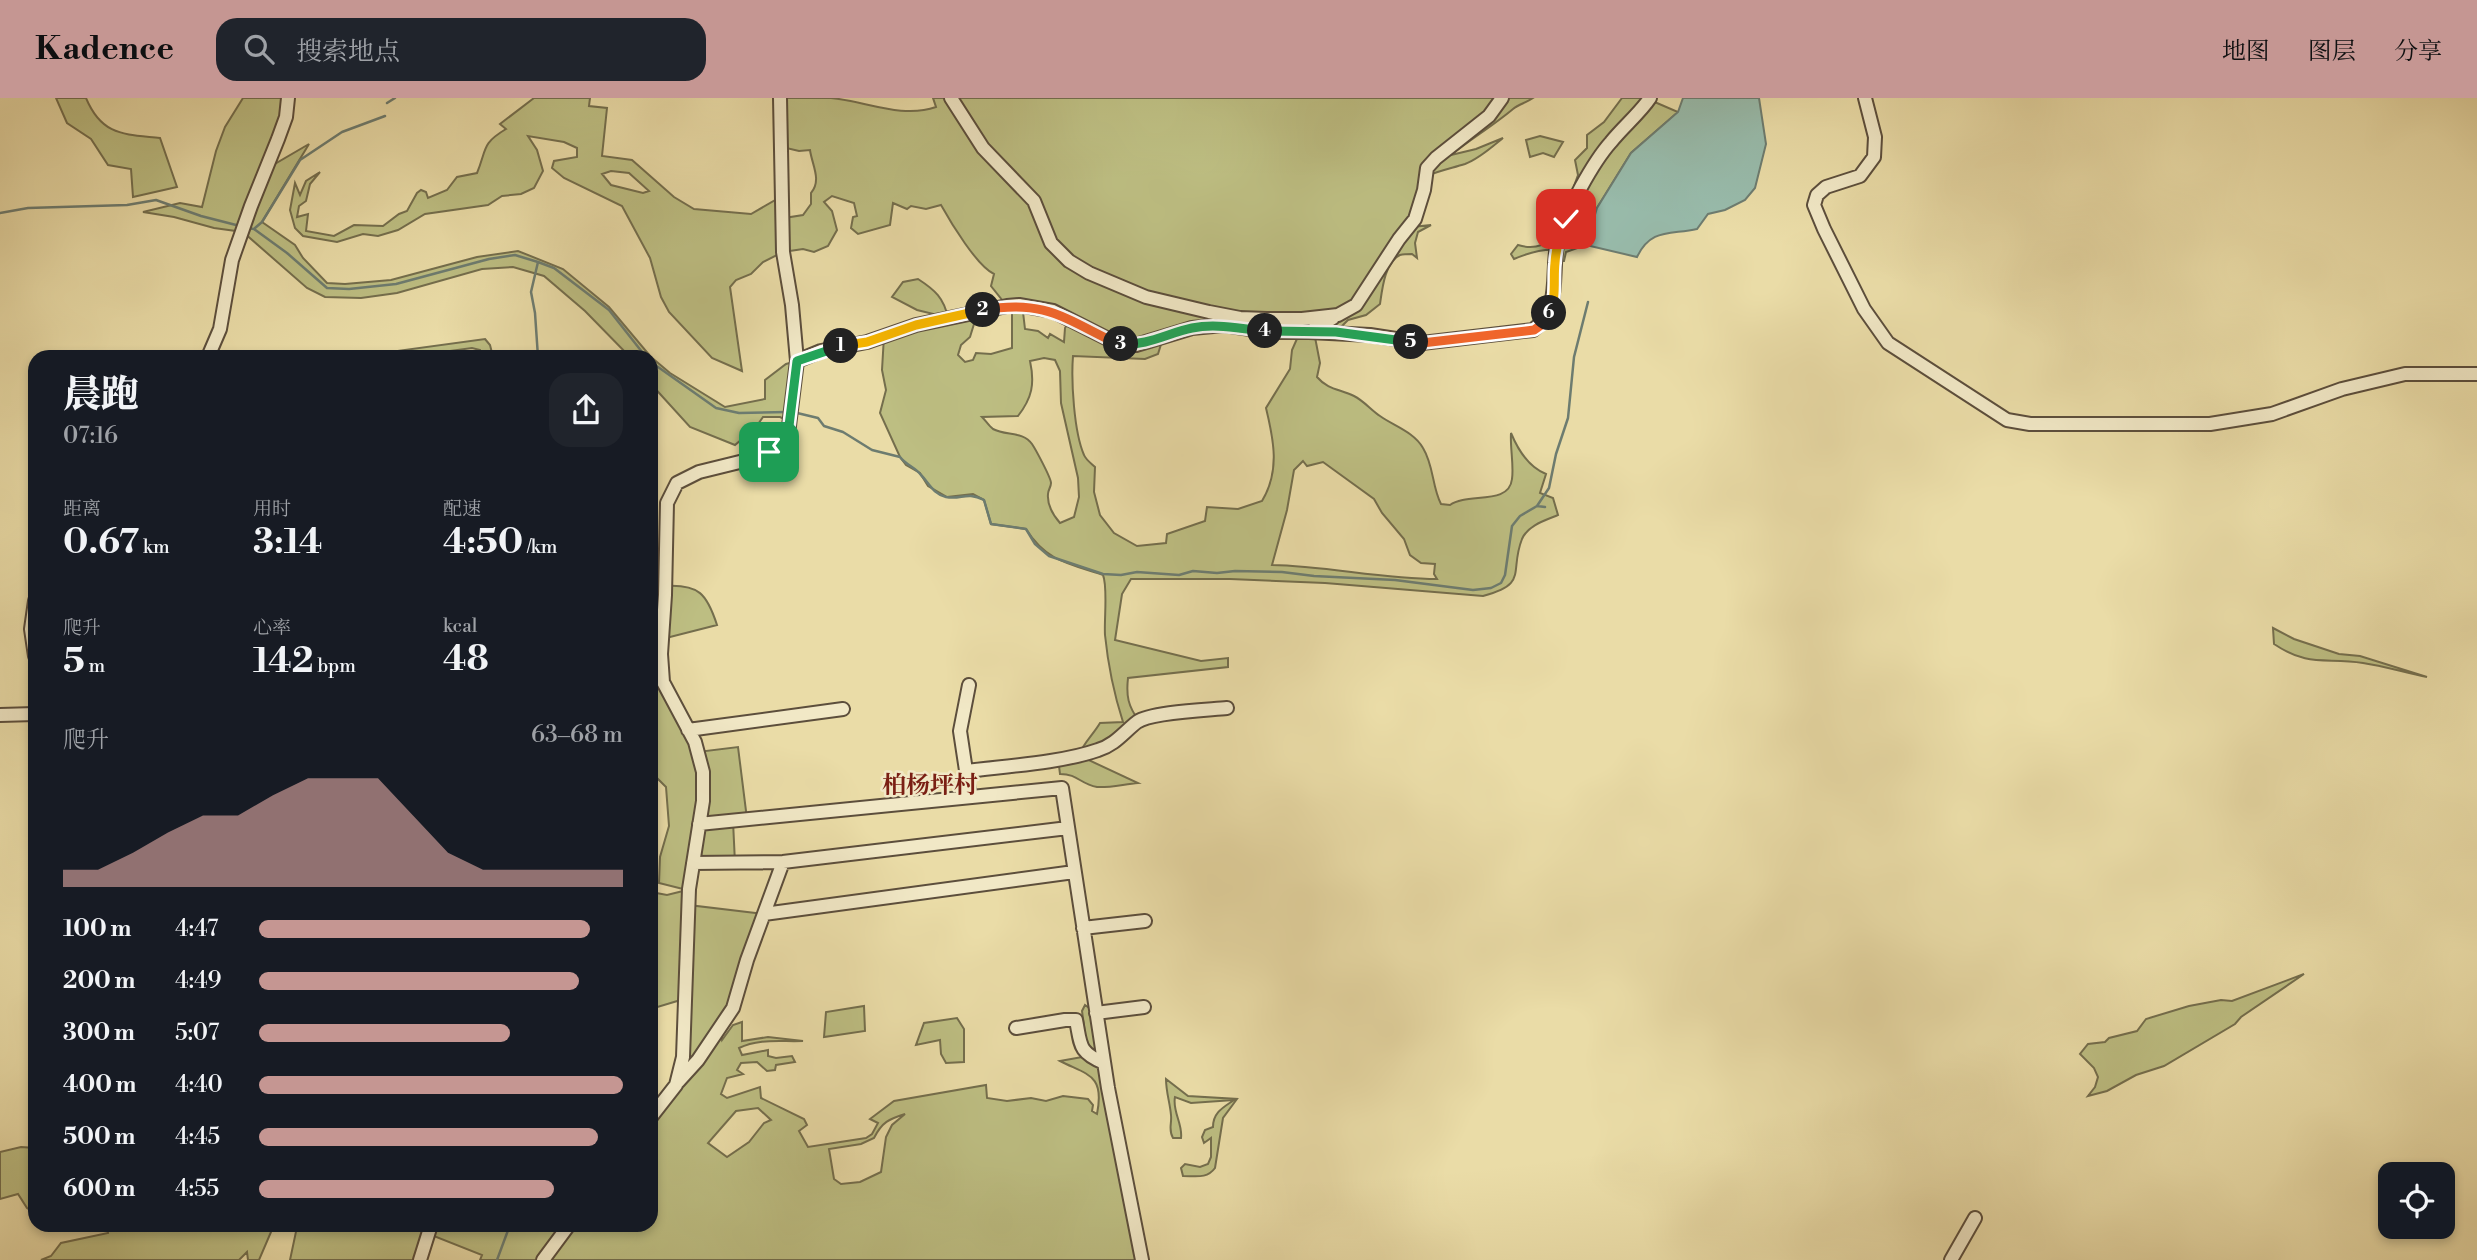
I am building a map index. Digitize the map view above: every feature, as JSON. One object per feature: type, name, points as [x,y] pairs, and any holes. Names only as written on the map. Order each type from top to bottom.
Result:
[{"type":"street","points":[[211,350],[220,329],[232,260],[282,128],[288,98]]},
{"type":"street","points":[[676,1085],[683,1057],[690,889],[703,801],[703,772],[695,742],[663,682],[661,654],[667,503],[677,483],[699,471],[756,458],[769,452],[788,434],[797,361],[792,305],[783,252],[780,98]]},
{"type":"street","points":[[951,98],[984,148],[1034,201],[1051,243],[1069,261],[1089,273],[1146,297],[1240,318],[1302,319],[1338,315]]},
{"type":"street","points":[[1309,332],[1356,305],[1399,239],[1410,228],[1424,190],[1427,168],[1489,116],[1502,98]]},
{"type":"street","points":[[797,361],[821,351],[867,342],[916,325],[1019,305],[1054,311],[1116,343],[1136,345],[1192,328],[1224,325],[1270,332],[1359,334],[1422,343],[1534,330],[1544,323],[1551,309],[1559,236],[1569,211],[1608,145],[1650,98]]},
{"type":"street","points":[[1865,98],[1875,136],[1874,157],[1860,176],[1826,187],[1817,195],[1814,205],[1824,229],[1860,302],[1877,331],[1888,343],[2007,420],[2045,424],[2210,424],[2272,414],[2342,389],[2395,376],[2423,373],[2477,374]]},
{"type":"street","points":[[969,685],[960,731],[970,797]]},
{"type":"street","points":[[966,771],[1101,750],[1123,736],[1139,721],[1165,714],[1227,708]]},
{"type":"street","points":[[688,730],[843,709]]},
{"type":"street","points":[[0,715],[28,714]]},
{"type":"street","points":[[699,824],[1062,788],[1104,1063],[1142,1260]]},
{"type":"street","points":[[693,863],[783,862],[1068,828]]},
{"type":"street","points":[[658,1108],[698,1060],[733,1008],[783,862]]},
{"type":"street","points":[[764,914],[1074,872]]},
{"type":"street","points":[[1083,928],[1145,921]]},
{"type":"street","points":[[1096,1013],[1144,1007]]},
{"type":"street","points":[[1016,1028],[1076,1020],[1082,1048],[1088,1056],[1104,1063]]},
{"type":"street","points":[[1951,1260],[1975,1218]]},
{"type":"street","points":[[420,1260],[430,1232]]},
{"type":"street","points":[[543,1260],[564,1232]]},
{"type":"green space","points":[[56,98],[86,98],[99,120],[116,131],[160,138],[177,187],[133,197],[131,169],[108,165],[91,139],[67,123]]},
{"type":"green space","points":[[243,98],[288,98],[266,169],[309,144],[262,222],[295,245],[303,258],[327,283],[391,280],[477,257],[518,251],[563,269],[609,307],[645,350],[623,350],[585,311],[544,276],[513,267],[482,269],[397,293],[361,298],[325,297],[307,288],[243,232],[143,212],[180,203],[202,207],[225,127]]},
{"type":"green space","points":[[534,98],[590,98],[589,106],[607,108],[602,156],[632,160],[674,197],[694,209],[751,214],[784,195],[784,218],[803,215],[811,204],[816,178],[810,150],[799,151],[782,147],[780,98],[831,98],[910,111],[936,107],[933,98],[1533,98],[1515,107],[1451,155],[1503,138],[1485,152],[1465,164],[1426,176],[1411,227],[1431,225],[1418,232],[1415,243],[1417,258],[1412,254],[1402,255],[1391,263],[1385,276],[1380,304],[1366,315],[1348,320],[1341,327],[1314,332],[1320,363],[1317,377],[1330,387],[1358,398],[1419,442],[1427,455],[1441,504],[1450,505],[1466,499],[1496,496],[1509,487],[1512,479],[1511,433],[1525,457],[1534,467],[1546,474],[1540,493],[1553,498],[1558,515],[1528,530],[1518,550],[1512,581],[1507,587],[1483,596],[1325,583],[1131,579],[1122,594],[1115,640],[1201,661],[1228,658],[1228,667],[1128,678],[1129,701],[1139,721],[1080,756],[1138,783],[1091,786],[1071,776],[1060,774],[1058,758],[1079,755],[1100,723],[1123,722],[1106,646],[1103,575],[1050,555],[1026,529],[991,524],[984,500],[973,494],[947,497],[928,486],[920,473],[906,465],[900,457],[880,413],[886,390],[882,370],[884,336],[946,317],[917,310],[892,297],[903,282],[918,279],[929,287],[938,295],[948,318],[978,311],[970,337],[961,345],[958,355],[965,362],[973,360],[976,353],[991,354],[1012,348],[1012,312],[1023,312],[1025,329],[1038,331],[1048,338],[1050,334],[1064,342],[1065,328],[1070,320],[1007,306],[991,286],[994,274],[972,253],[941,205],[926,209],[911,206],[907,209],[893,203],[890,225],[858,234],[851,228],[853,217],[857,216],[854,203],[832,196],[824,202],[832,211],[837,230],[828,246],[814,252],[803,249],[783,252],[763,262],[751,274],[736,280],[730,287],[742,371],[712,358],[669,312],[661,297],[650,258],[622,206],[564,178],[552,168],[554,161],[577,157],[577,148],[564,142],[528,136],[537,150],[543,171],[534,188],[521,194],[502,196],[488,205],[425,214],[398,230],[378,236],[363,234],[337,242],[303,236],[295,228],[290,210],[295,183],[300,195],[306,181],[320,172],[310,184],[306,201],[299,206],[297,217],[308,214],[306,231],[334,236],[354,225],[383,226],[407,211],[421,190],[426,192],[428,198],[447,190],[457,177],[477,173],[488,143],[506,129],[500,124]],"holes":[[[611,171],[629,173],[649,191],[643,193],[611,185],[602,174]],[[1224,325],[1300,332],[1292,350],[1290,369],[1266,408],[1274,456],[1268,490],[1262,501],[1238,509],[1207,507],[1205,521],[1167,534],[1166,543],[1137,546],[1114,533],[1100,515],[1094,492],[1095,467],[1085,457],[1078,433],[1073,392],[1073,356],[1145,359],[1158,354],[1163,338]],[[1044,358],[1055,360],[1060,371],[1061,403],[1078,478],[1079,497],[1074,517],[1060,523],[1048,502],[1050,480],[1032,444],[1019,435],[993,429],[982,417],[1018,416],[1031,390],[1030,361]],[[1303,461],[1307,466],[1323,462],[1374,499],[1404,539],[1410,555],[1421,563],[1435,564],[1434,574],[1437,579],[1272,565],[1287,510],[1294,470]]]},
{"type":"green space","points":[[1622,98],[1650,98],[1678,112],[1631,153],[1597,208],[1586,245],[1566,252],[1564,261],[1555,261],[1556,250],[1535,252],[1514,259],[1511,254],[1518,245],[1536,246],[1552,239],[1547,229],[1545,213],[1558,209],[1554,214],[1557,220],[1566,219],[1579,193],[1574,186],[1578,175],[1575,160],[1587,148],[1587,135],[1604,122]]},
{"type":"green space","points":[[1540,136],[1563,142],[1554,157],[1543,153],[1530,157],[1526,140]]},
{"type":"green space","points":[[485,339],[491,350],[472,348],[404,350]]},
{"type":"green space","points":[[797,361],[791,422],[780,417],[763,417],[756,427],[735,445],[690,427],[658,392],[658,363],[725,407],[765,399],[765,380],[786,364]]},
{"type":"green space","points":[[665,552],[665,586],[686,587],[700,593],[717,625],[662,639],[663,682],[698,752],[738,747],[747,819],[733,821],[735,863],[693,863],[689,905],[764,914],[720,1029],[722,1040],[733,1025],[742,1022],[742,1041],[768,1037],[803,1041],[763,1042],[739,1048],[742,1055],[768,1050],[768,1056],[792,1056],[795,1062],[776,1065],[775,1070],[767,1071],[757,1062],[741,1063],[737,1070],[743,1074],[727,1078],[721,1094],[727,1098],[760,1087],[761,1098],[804,1119],[807,1125],[799,1131],[808,1147],[866,1138],[872,1134],[878,1123],[870,1119],[894,1101],[986,1085],[987,1098],[1007,1101],[1031,1098],[1046,1101],[1063,1096],[1088,1099],[1093,1105],[1092,1111],[1097,1114],[1099,1101],[1096,1083],[1086,1073],[1060,1061],[1088,1056],[1082,1011],[1085,1005],[1096,1013],[1142,1260],[480,1260],[482,1255],[429,1234],[420,1260],[290,1260],[296,1232],[658,1232],[658,1108],[676,1085],[684,999],[658,1007],[658,893],[667,895],[687,890],[659,883],[660,857],[669,826],[666,787],[658,779],[658,554]],"holes":[[[758,1108],[771,1120],[764,1123],[749,1142],[727,1157],[708,1143],[736,1111]],[[905,1114],[892,1125],[886,1137],[881,1172],[860,1182],[841,1184],[834,1179],[829,1149],[861,1144],[874,1138],[886,1122]]]},
{"type":"green space","points":[[2273,628],[2294,639],[2339,654],[2360,656],[2427,677],[2363,663],[2298,656],[2274,644]]},
{"type":"green space","points":[[2304,974],[2241,1017],[2235,1024],[2164,1066],[2136,1075],[2107,1091],[2088,1096],[2098,1077],[2094,1068],[2080,1054],[2088,1044],[2105,1042],[2109,1038],[2137,1031],[2146,1019],[2189,1006],[2221,1000],[2232,1001]]},
{"type":"green space","points":[[864,1006],[865,1031],[824,1037],[826,1012]]},
{"type":"green space","points":[[957,1018],[964,1029],[964,1062],[946,1063],[941,1054],[940,1040],[916,1045],[924,1023]]},
{"type":"green space","points":[[1166,1079],[1188,1096],[1237,1099],[1223,1118],[1215,1168],[1208,1174],[1183,1176],[1181,1168],[1185,1164],[1200,1167],[1208,1164],[1211,1157],[1211,1138],[1204,1143],[1202,1137],[1205,1130],[1213,1127],[1220,1110],[1234,1100],[1191,1103],[1175,1097],[1181,1138],[1173,1138]]},
{"type":"green space","points":[[28,1148],[28,1209],[18,1194],[0,1199],[0,1152]]},
{"type":"green space","points":[[271,1232],[259,1260],[248,1260],[247,1252],[239,1260],[41,1260],[51,1256],[61,1243],[108,1233]]},
{"type":"shaded area","points":[[1683,98],[1759,98],[1766,144],[1755,188],[1745,200],[1725,210],[1708,214],[1697,229],[1662,234],[1648,241],[1637,257],[1586,245],[1597,208],[1631,153],[1678,112]]},
{"type":"waterway","points":[[387,103],[395,98]]},
{"type":"waterway","points":[[255,228],[262,222],[300,160],[342,132],[385,116]]},
{"type":"waterway","points":[[0,213],[28,208],[127,205],[156,200],[240,226]]},
{"type":"waterway","points":[[247,228],[254,229],[287,253],[327,288],[349,289],[396,284],[489,259],[515,255],[538,262],[554,268],[609,310],[640,350]]},
{"type":"waterway","points":[[538,262],[531,292],[538,350]]},
{"type":"waterway","points":[[1537,506],[1549,488],[1556,454],[1568,418],[1574,357],[1588,302]]},
{"type":"waterway","points":[[658,367],[716,408],[739,413],[787,412]]},
{"type":"waterway","points":[[793,412],[818,418],[824,426],[843,432],[872,450],[900,457],[942,496],[973,496],[984,500],[991,524],[1026,529],[1035,544],[1049,556],[1103,574],[1282,572],[1395,580],[1473,590],[1491,588],[1501,583],[1505,575],[1512,526],[1520,516],[1537,506],[1545,507]]},
{"type":"waterway","points":[[497,1260],[507,1232]]},
{"type":"district","name":"柏杨坪村","points":[[930,786]]},
{"type":"route","points":[[769,452],[788,434],[797,361],[821,351],[867,342],[916,325],[1007,306],[1019,305],[1054,311],[1116,343],[1136,345],[1192,328],[1224,325],[1270,332],[1370,335],[1422,343],[1534,330],[1544,323],[1551,309],[1559,236],[1566,219]]}]
